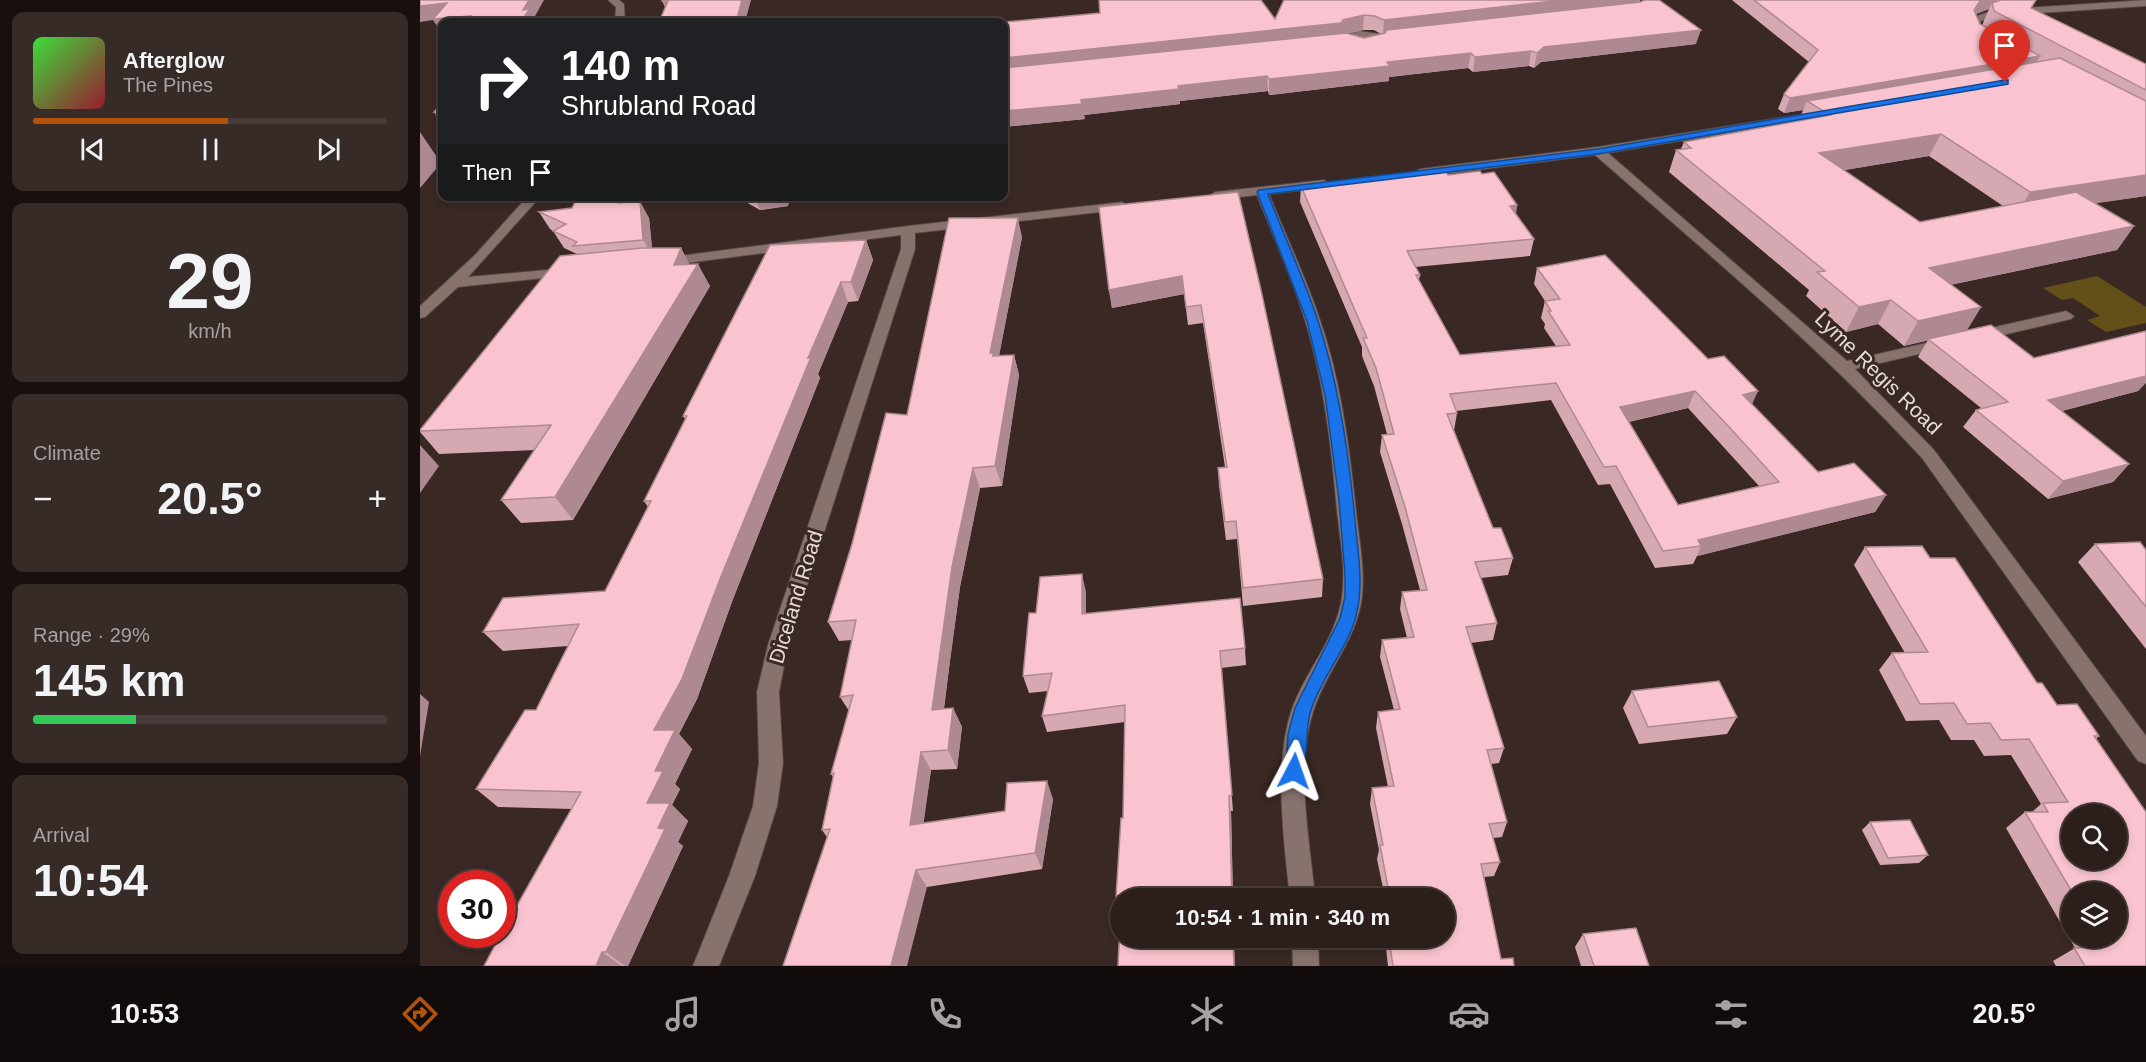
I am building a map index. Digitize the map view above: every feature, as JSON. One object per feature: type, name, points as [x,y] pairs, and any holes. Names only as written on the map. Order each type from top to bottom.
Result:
[{"type":"street","points":[[613,0],[621,6],[620,18]]},
{"type":"street","points":[[2049,0],[2064,8]]},
{"type":"street","points":[[1995,44],[1978,34],[1974,25],[1977,19],[1994,13],[2146,3]]},
{"type":"street","points":[[1343,43],[1363,48],[1373,47],[1379,44],[1380,40],[1392,38]]},
{"type":"street","points":[[1401,175],[1598,151],[1840,111]]},
{"type":"street","name":"Lyme Regis Road","points":[[1598,151],[1844,367],[1894,416],[1928,454],[2146,754]]},
{"type":"street","points":[[1207,197],[1343,182]]},
{"type":"street","points":[[1262,192],[1312,321],[1331,395],[1346,500],[1353,575],[1348,618],[1303,708],[1297,734],[1294,771],[1301,888]]},
{"type":"street","points":[[420,314],[456,283],[531,201]]},
{"type":"street","points":[[645,264],[908,230],[1140,204]]},
{"type":"street","name":"Diceland Road","points":[[706,966],[742,876],[765,806],[771,764],[768,692],[778,645],[908,249],[908,230]]},
{"type":"street","points":[[456,283],[586,270]]},
{"type":"street","points":[[1844,367],[2066,316]]},
{"type":"street","points":[[1305,948],[1306,966]]},
{"type":"shaded area","points":[[2097,276],[2146,307],[2146,323],[2106,332],[2087,320],[2100,316],[2073,298],[2062,300],[2043,288]]},
{"type":"building","points":[[420,0],[529,0],[523,10],[530,9],[523,18],[469,18],[471,16],[433,19],[447,3],[420,6]]},
{"type":"building","points":[[742,0],[737,18],[661,18],[668,1],[662,1]]},
{"type":"building","points":[[1099,0],[1261,0],[1275,19],[1284,0],[1562,0],[1384,20],[1364,15],[1343,20],[1341,23],[1008,58],[1008,22],[1100,13]]},
{"type":"building","points":[[1659,0],[1701,30],[1544,47],[1537,53],[1531,51],[1475,57],[1471,53],[1387,62],[1390,66],[1178,86],[1179,89],[1081,100],[1082,104],[1008,111],[1008,68],[1346,33],[1364,38],[1385,33],[1387,30]]},
{"type":"building","points":[[1754,0],[1983,0],[1974,10],[1980,24],[2040,56],[1790,98],[1784,94],[1818,50]]},
{"type":"building","points":[[2001,0],[2036,0],[2031,8],[2146,64],[2146,90],[1994,11],[1992,3]]},
{"type":"building","points":[[2060,58],[2146,101],[2146,175],[2030,192],[1941,134],[1819,153],[1920,222],[2076,192],[2134,226],[1929,268],[1981,307],[1918,321],[1891,300],[1859,307],[1817,272],[1825,271],[1676,150],[1691,148],[1684,142],[1830,115],[1807,101]]},
{"type":"building","points":[[1444,169],[1448,175],[1480,171],[1482,174],[1494,172],[1517,205],[1510,206],[1534,239],[1407,251],[1420,275],[1416,275],[1460,355],[1570,345],[1548,311],[1551,311],[1545,301],[1560,299],[1537,268],[1605,255],[1708,359],[1724,356],[1758,391],[1743,395],[1818,472],[1854,463],[1886,495],[1698,540],[1701,546],[1663,551],[1616,466],[1604,467],[1556,383],[1450,394],[1457,413],[1447,414],[1493,528],[1501,528],[1513,558],[1475,562],[1497,623],[1466,627],[1504,748],[1487,750],[1507,822],[1489,824],[1500,862],[1481,864],[1501,959],[1513,958],[1514,966],[1393,966],[1390,948],[1455,948],[1455,888],[1388,888],[1380,845],[1383,845],[1372,788],[1394,786],[1378,712],[1400,709],[1382,640],[1414,637],[1402,592],[1427,590],[1405,507],[1382,435],[1394,434],[1376,368],[1363,338],[1367,338],[1301,186]],"holes":[[[1695,391],[1779,482],[1678,505],[1620,407]]]},
{"type":"building","points":[[1238,192],[1323,579],[1243,588],[1236,521],[1225,522],[1218,468],[1227,467],[1201,305],[1186,307],[1182,276],[1109,290],[1099,207]]},
{"type":"building","points":[[576,201],[620,201],[619,203],[640,201],[643,240],[573,246],[577,242],[553,231],[566,224],[539,212],[572,208]]},
{"type":"building","points":[[949,218],[1018,218],[990,353],[993,353],[993,356],[1014,355],[995,466],[973,468],[952,567],[932,710],[953,708],[948,750],[921,752],[910,825],[1005,811],[1007,783],[1047,781],[1035,853],[916,870],[891,966],[783,966],[830,829],[822,830],[834,773],[831,774],[853,695],[840,697],[856,620],[828,622],[852,544],[886,413],[907,415]]},
{"type":"building","points":[[866,240],[851,282],[841,282],[808,358],[811,357],[720,579],[682,679],[654,730],[675,730],[655,771],[663,771],[647,803],[670,803],[658,828],[665,829],[606,952],[602,952],[596,966],[484,966],[494,948],[516,948],[516,907],[581,792],[476,789],[525,710],[536,710],[579,624],[483,632],[503,598],[605,591],[651,501],[644,501],[687,416],[683,416],[770,245]]},
{"type":"building","points":[[642,248],[681,248],[674,265],[698,264],[555,497],[501,500],[551,425],[420,430],[560,256]]},
{"type":"building","points":[[1991,325],[2034,358],[2146,331],[2146,376],[2048,400],[2129,464],[2063,481],[1976,410],[2008,402],[1928,339]]},
{"type":"building","points":[[2140,542],[2146,550],[2146,607],[2095,544]]},
{"type":"building","points":[[1922,546],[1930,558],[1955,558],[2037,683],[2042,683],[2057,705],[2077,704],[2099,736],[2094,736],[2146,812],[2146,966],[2085,966],[2074,948],[2127,948],[2127,882],[2066,882],[2025,812],[2048,812],[2043,803],[2068,802],[2029,739],[2001,740],[1990,723],[1967,724],[1954,703],[1920,704],[1892,653],[1928,652],[1865,547]]},
{"type":"building","points":[[1082,574],[1082,614],[1240,598],[1245,648],[1220,651],[1232,795],[1229,796],[1232,888],[1117,888],[1121,818],[1123,818],[1125,705],[1042,716],[1052,673],[1023,676],[1029,613],[1036,613],[1040,577]]},
{"type":"building","points":[[1719,681],[1737,717],[1648,727],[1632,691]]},
{"type":"building","points":[[1910,820],[1928,855],[1888,858],[1870,822]]},
{"type":"building","points":[[1636,928],[1649,966],[1594,966],[1583,934]]},
{"type":"building","points":[[1119,948],[1233,948],[1234,966],[1118,966]]},
{"type":"route","points":[[1294,771],[1297,734],[1303,708],[1348,618],[1353,575],[1346,500],[1331,395],[1312,321],[1262,192],[1598,151],[2005,82]]}]
